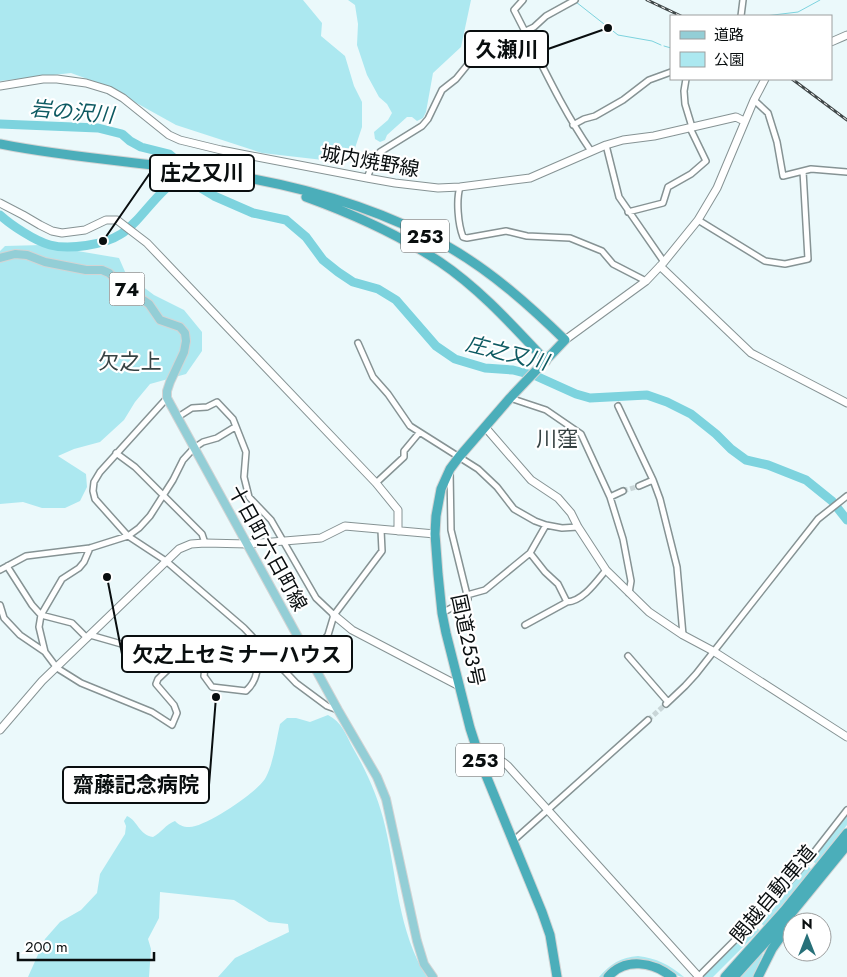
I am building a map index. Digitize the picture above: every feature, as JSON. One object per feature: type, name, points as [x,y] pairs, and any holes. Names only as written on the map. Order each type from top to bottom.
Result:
[{"type":"highway","name":"253","points":[[0,144],[60,155],[191,170],[286,186],[357,207],[394,221],[447,246],[517,295],[565,340]]},
{"type":"highway","name":"253","points":[[260,182],[340,209],[394,234],[441,263],[485,298],[546,361]]},
{"type":"highway","name":"国道253号","points":[[557,977],[550,935],[542,912],[476,748],[442,613],[435,534],[441,489],[450,469],[510,398],[565,340]]},
{"type":"highway","name":"関越自動車道","points":[[723,977],[758,941],[847,833]]},
{"type":"highway","name":"関越自動車道","points":[[734,977],[790,915],[847,845]]},
{"type":"highway","points":[[758,977],[772,949],[841,854]]},
{"type":"highway","points":[[608,977],[620,967],[627,964],[640,963],[655,966],[672,977]]},
{"type":"highway","points":[[615,977],[625,971],[637,969],[650,970],[663,977]]},
{"type":"main road","name":"74","points":[[0,258],[15,254],[27,255],[45,262],[86,270],[102,270],[109,273],[124,287],[149,304],[160,320],[180,327],[186,333],[186,347],[166,391],[167,398]]},
{"type":"main road","name":"十日町六日町線","points":[[167,398],[338,710],[377,777],[386,799],[417,941],[424,964],[433,977]]},
{"type":"street","points":[[523,0],[514,10],[556,94],[573,125],[591,151]]},
{"type":"street","points":[[367,178],[375,158],[380,152],[422,126],[442,90],[456,79],[481,52],[534,27],[546,16],[575,0]]},
{"type":"street","points":[[740,15],[743,0]]},
{"type":"street","points":[[832,42],[847,35]]},
{"type":"street","points":[[573,125],[595,116],[623,100],[649,80],[670,72]]},
{"type":"street","name":"城内焼野線","points":[[0,86],[57,78],[86,83],[109,90],[123,98],[169,135],[180,140],[221,150],[422,187],[460,187],[530,178],[591,151],[623,140],[654,136],[736,117],[744,121]]},
{"type":"street","points":[[628,212],[663,203],[668,187],[690,174],[706,161],[691,127],[685,104],[686,80]]},
{"type":"street","points":[[565,340],[646,281],[698,220],[717,188],[762,80]]},
{"type":"street","points":[[754,100],[768,114],[777,142],[783,176],[811,169],[847,172]]},
{"type":"street","points":[[606,145],[619,197],[662,264],[751,353],[847,403]]},
{"type":"street","points":[[698,220],[765,261],[785,264],[808,259],[803,171]]},
{"type":"street","points":[[460,187],[457,195],[458,218],[463,237],[467,238],[506,231],[527,236],[570,238],[602,251],[613,264],[646,281]]},
{"type":"street","points":[[0,203],[46,228],[62,233],[85,230],[106,220],[120,222],[147,243],[376,484],[398,510],[398,531]]},
{"type":"street","points":[[358,343],[373,377],[388,394],[410,426],[478,469],[497,487],[514,509],[546,525],[562,528],[578,527]]},
{"type":"street","points":[[167,398],[116,453],[94,482],[95,499],[128,536],[166,561],[244,628],[296,683],[327,706],[338,710]]},
{"type":"street","points":[[510,398],[546,410],[581,434],[610,497],[623,539],[631,581],[629,593]]},
{"type":"street","points":[[178,417],[192,408],[207,407],[217,402],[233,419],[246,452],[244,477],[249,497],[272,520],[316,598],[352,630],[459,686]]},
{"type":"street","points":[[618,406],[653,480],[677,567],[682,635]]},
{"type":"street","points":[[0,570],[26,556],[90,548],[128,536],[150,516],[182,460],[203,442],[217,438],[235,426]]},
{"type":"street","points":[[485,427],[531,480],[558,498],[571,513],[606,570],[649,612],[682,635],[713,651],[847,737]]},
{"type":"street","points":[[376,484],[404,457],[404,451],[419,433]]},
{"type":"street","points":[[116,453],[135,467],[202,534],[205,542]]},
{"type":"street","points":[[442,613],[468,599],[451,530],[450,469]]},
{"type":"street","points":[[639,486],[653,480]]},
{"type":"street","points":[[610,497],[623,491]]},
{"type":"street","points":[[628,656],[667,703],[685,686],[818,520],[847,496]]},
{"type":"street","points":[[467,596],[485,590],[530,553],[546,525]]},
{"type":"street","points":[[0,730],[42,681],[179,549],[191,544],[205,542],[248,544],[321,538],[345,526],[435,534]]},
{"type":"street","points":[[281,667],[307,654],[321,644],[328,635],[334,615],[382,551],[381,530]]},
{"type":"street","points":[[90,548],[79,568],[62,579],[41,615],[38,627],[50,662],[81,683],[152,712],[172,725],[177,713],[174,704],[156,684],[158,679],[179,659]]},
{"type":"street","points":[[530,553],[545,572],[558,584],[567,602]]},
{"type":"street","points":[[7,566],[32,606],[41,615],[72,623],[89,636],[212,668],[253,652],[261,646]]},
{"type":"street","points":[[525,625],[567,602],[575,602],[590,589],[606,570]]},
{"type":"street","points":[[0,605],[4,618],[20,635],[45,652]]},
{"type":"street","points":[[205,667],[204,676],[212,687],[246,691],[253,685],[256,678],[257,657],[253,652]]},
{"type":"street","points":[[513,841],[648,720]]},
{"type":"street","points":[[483,768],[503,762],[699,977],[762,912],[808,860],[847,810]]},
{"type":"green space","points":[[0,0],[303,0],[322,23],[321,36],[345,56],[354,86],[362,102],[362,127],[354,151],[343,160],[323,160],[262,153],[176,125],[104,85],[71,73],[0,81]]},
{"type":"green space","points":[[348,0],[471,0],[461,47],[433,73],[426,112],[423,118],[417,121],[412,117],[407,117],[387,135],[385,140],[380,142],[375,139],[374,132],[388,120],[392,113],[387,104],[379,97],[367,75],[357,45],[358,24],[355,5]]},
{"type":"green space","points":[[42,245],[119,258],[126,274],[154,295],[184,310],[202,332],[202,351],[186,374],[150,384],[135,402],[124,420],[100,442],[74,449],[58,456],[86,474],[87,487],[80,501],[65,508],[42,508],[23,502],[0,504],[0,251],[5,246]]},
{"type":"green space","points":[[328,715],[337,721],[343,729],[376,796],[385,826],[404,923],[417,960],[427,977],[218,977],[235,958],[289,932],[288,924],[269,922],[234,900],[160,892],[159,918],[148,939],[151,949],[149,977],[28,977],[45,939],[60,922],[81,910],[97,893],[100,874],[125,834],[126,826],[124,821],[127,816],[145,834],[153,837],[175,821],[185,827],[207,822],[231,808],[262,783],[271,764],[280,724],[287,718],[296,718],[310,722]]},
{"type":"green space","points":[[847,812],[847,825],[817,864],[812,861],[812,858]]},
{"type":"green space","points":[[806,867],[812,870],[764,926],[760,922],[761,917]]},
{"type":"green space","points":[[754,927],[760,930],[713,977],[703,977],[749,928]]},
{"type":"green space","points":[[761,953],[763,954],[753,977],[739,977]]},
{"type":"green space","points":[[638,956],[651,958],[662,963],[684,977],[649,962],[599,977],[616,962]]},
{"type":"waterway","points":[[773,15],[798,12],[820,0]]},
{"type":"waterway","points":[[576,2],[618,35],[652,41],[661,45]]},
{"type":"waterway","points":[[664,46],[670,48]]},
{"type":"waterway","name":"岩の沢川","points":[[0,124],[98,128],[122,134],[141,147],[169,154],[176,160],[181,174]]},
{"type":"waterway","name":"庄之又川","points":[[0,215],[37,240],[50,245],[76,247],[96,244],[123,233],[165,189],[184,178],[214,196],[253,213],[286,220],[306,237],[323,260],[338,272],[353,282],[378,289],[396,300],[436,346],[455,359],[485,368],[513,370],[536,376],[576,394],[590,398],[647,395],[667,402],[691,414],[746,460],[768,465],[806,480],[832,501],[847,520]]},
{"type":"tunnel","points":[[623,491],[639,486]]},
{"type":"tunnel","points":[[648,720],[666,704]]},
{"type":"railway","points":[[647,0],[679,15]]},
{"type":"railway","points":[[793,80],[847,120]]},
{"type":"place","name":"久瀬川","points":[[608,28]]},
{"type":"place","name":"庄之又川","points":[[103,241]]},
{"type":"place","name":"欠之上セミナーハウス","points":[[107,577]]},
{"type":"place","name":"齋藤記念病院","points":[[216,697]]},
{"type":"district","name":"欠之上","points":[[130,362]]},
{"type":"district","name":"川窪","points":[[557,439]]}]
